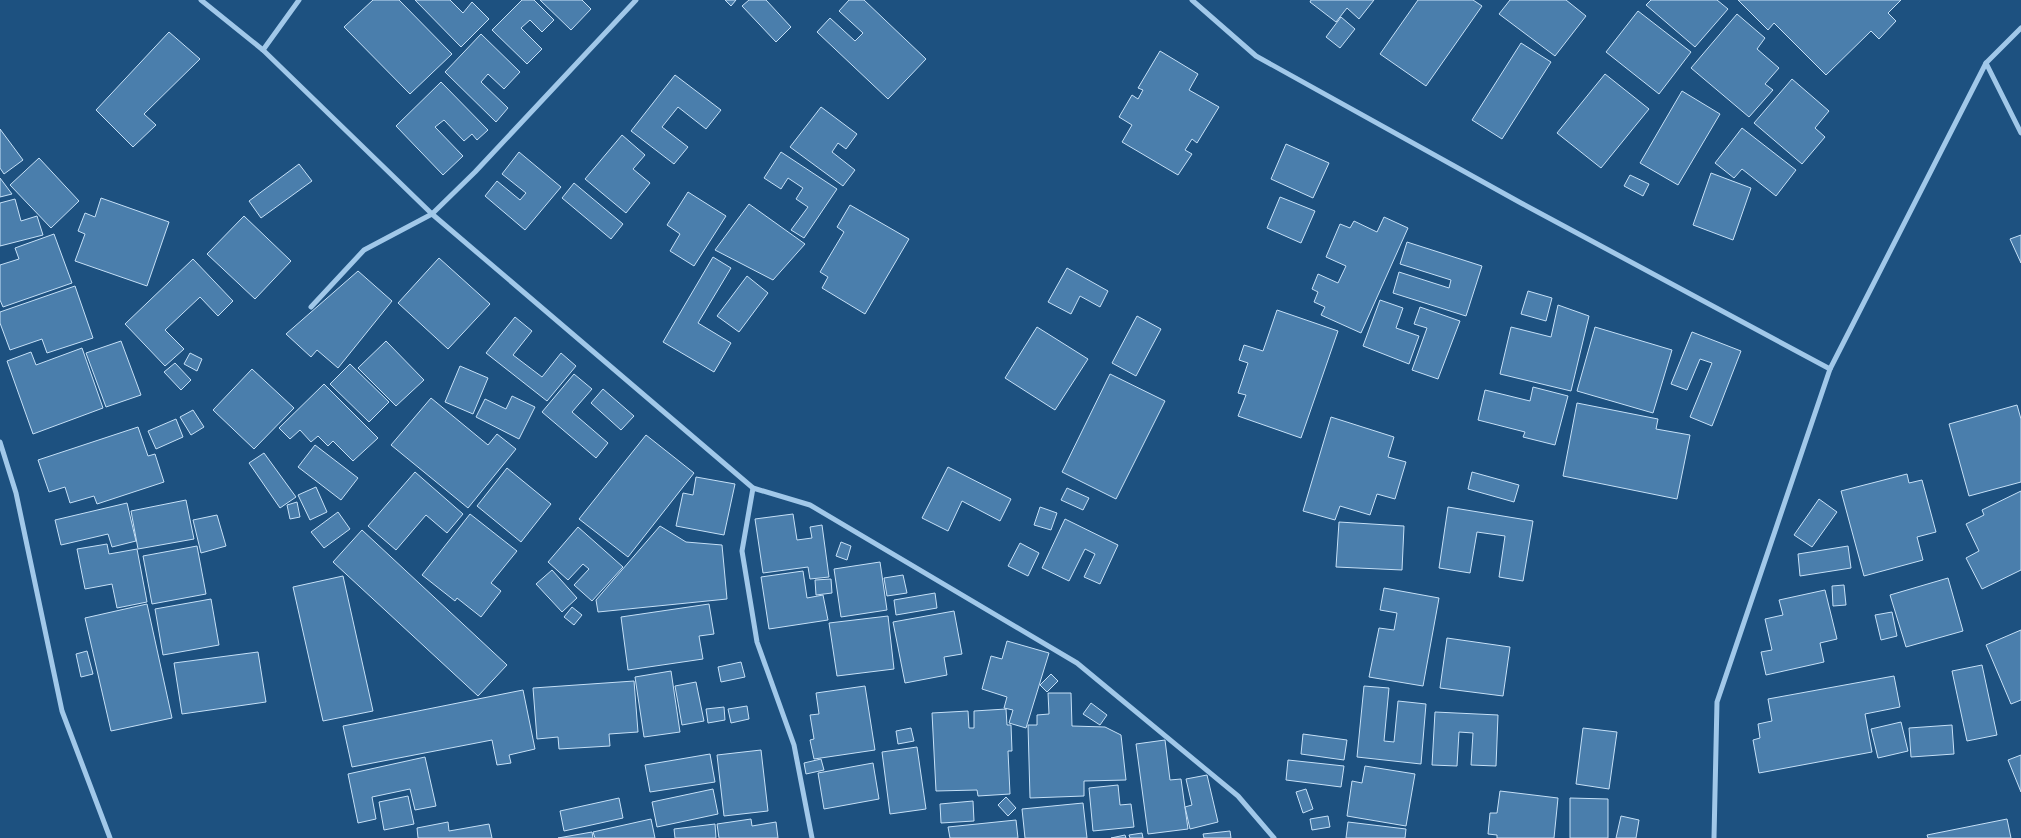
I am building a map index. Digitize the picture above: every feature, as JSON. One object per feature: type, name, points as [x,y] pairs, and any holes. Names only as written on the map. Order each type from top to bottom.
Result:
[{"type":"street","points":[[201,0],[264,50],[432,214],[753,488],[810,504],[1077,663],[1238,796],[1274,838]]},
{"type":"street","points":[[264,50],[299,0]]},
{"type":"street","points":[[311,307],[364,250],[432,214],[475,172],[636,0]]},
{"type":"street","points":[[1192,0],[1256,56],[1830,369]]},
{"type":"street","points":[[1714,838],[1717,702],[1830,369],[1986,63],[2021,28]]},
{"type":"street","points":[[1986,63],[2021,133]]},
{"type":"street","points":[[0,442],[16,492],[62,711],[110,838]]},
{"type":"street","points":[[753,488],[742,551],[757,642],[794,745],[812,838]]},
{"type":"building","points":[[373,0],[399,0],[452,54],[410,94],[344,27]]},
{"type":"building","points":[[415,0],[450,0],[463,13],[472,2],[489,19],[461,47]]},
{"type":"building","points":[[522,0],[534,0],[554,20],[542,32],[530,20],[521,28],[542,49],[527,64],[492,30]]},
{"type":"building","points":[[540,0],[582,0],[591,9],[571,30]]},
{"type":"building","points":[[725,0],[736,0],[731,6]]},
{"type":"building","points":[[749,0],[766,0],[791,27],[776,42],[742,6]]},
{"type":"building","points":[[849,0],[864,0],[926,59],[888,99],[817,32],[830,18],[855,41],[863,33],[839,11]]},
{"type":"building","points":[[1311,0],[1374,0],[1359,19],[1347,8],[1336,22],[1310,2]]},
{"type":"building","points":[[1418,0],[1473,0],[1482,6],[1426,86],[1380,54]]},
{"type":"building","points":[[1510,0],[1566,0],[1586,16],[1555,56],[1499,14]]},
{"type":"building","points":[[1651,0],[1717,0],[1728,9],[1695,47],[1646,5]]},
{"type":"building","points":[[1738,0],[1901,0],[1888,13],[1896,21],[1879,39],[1871,31],[1826,75],[1774,23],[1768,30]]},
{"type":"building","points":[[1638,11],[1691,52],[1659,94],[1606,52]]},
{"type":"building","points":[[1737,14],[1765,38],[1757,49],[1779,68],[1765,84],[1773,90],[1749,117],[1691,68]]},
{"type":"building","points":[[1341,17],[1355,29],[1340,48],[1326,37]]},
{"type":"building","points":[[169,32],[200,59],[144,114],[156,125],[133,147],[96,110]]},
{"type":"building","points":[[481,34],[520,72],[504,89],[488,74],[481,82],[508,108],[496,122],[445,72]]},
{"type":"building","points":[[1521,43],[1551,62],[1502,139],[1472,120]]},
{"type":"building","points":[[1160,51],[1198,74],[1189,90],[1219,107],[1197,143],[1192,139],[1185,150],[1192,154],[1178,175],[1122,142],[1132,125],[1119,117],[1132,95],[1138,99],[1143,90],[1138,88]]},
{"type":"building","points":[[1605,74],[1649,109],[1601,168],[1557,133]]},
{"type":"building","points":[[675,75],[721,110],[706,129],[678,107],[662,127],[688,147],[674,164],[631,131]]},
{"type":"building","points":[[1792,79],[1829,111],[1815,128],[1825,137],[1802,164],[1754,123]]},
{"type":"building","points":[[441,82],[488,130],[477,140],[472,134],[464,141],[444,120],[435,127],[463,156],[443,175],[396,126]]},
{"type":"building","points":[[1682,91],[1720,114],[1678,185],[1640,163]]},
{"type":"building","points":[[821,107],[857,134],[846,149],[838,143],[832,152],[855,170],[843,186],[790,147]]},
{"type":"building","points":[[1742,128],[1796,170],[1776,196],[1742,169],[1734,178],[1715,163]]},
{"type":"building","points":[[0,129],[23,160],[4,174],[0,168]]},
{"type":"building","points":[[622,135],[645,155],[633,169],[650,183],[626,213],[585,179]]},
{"type":"building","points":[[1286,144],[1329,163],[1313,198],[1271,179]]},
{"type":"building","points":[[519,152],[561,187],[525,230],[485,196],[497,181],[520,200],[526,193],[502,174]]},
{"type":"building","points":[[781,152],[837,189],[804,238],[791,230],[808,207],[796,199],[803,188],[788,178],[781,189],[764,178]]},
{"type":"building","points":[[39,158],[79,201],[51,228],[10,185]]},
{"type":"building","points":[[299,164],[312,181],[261,218],[249,201]]},
{"type":"building","points":[[1711,173],[1751,188],[1733,240],[1693,225]]},
{"type":"building","points":[[1630,175],[1649,184],[1643,196],[1624,186]]},
{"type":"building","points":[[0,178],[12,194],[0,197]]},
{"type":"building","points":[[574,183],[623,224],[611,239],[562,198]]},
{"type":"building","points":[[688,192],[726,216],[694,266],[670,251],[680,234],[667,225]]},
{"type":"building","points":[[1280,197],[1315,211],[1301,243],[1267,228]]},
{"type":"building","points":[[101,198],[169,222],[147,286],[75,261],[85,234],[78,231],[85,213],[95,217]]},
{"type":"building","points":[[15,199],[21,221],[37,216],[43,235],[0,246],[0,203]]},
{"type":"building","points":[[749,204],[805,244],[773,280],[715,250]]},
{"type":"building","points":[[850,205],[909,239],[865,314],[822,288],[828,277],[820,272],[844,232],[837,227]]},
{"type":"building","points":[[244,216],[291,261],[255,299],[207,254]]},
{"type":"building","points":[[1384,217],[1408,228],[1361,333],[1321,315],[1325,307],[1314,302],[1318,292],[1312,289],[1318,274],[1338,283],[1346,266],[1326,257],[1340,224],[1350,228],[1354,221],[1377,232]]},
{"type":"building","points":[[54,234],[72,283],[3,307],[0,300],[0,265],[19,259],[15,248]]},
{"type":"building","points":[[2021,235],[2021,263],[2010,239]]},
{"type":"building","points":[[1407,242],[1482,266],[1466,316],[1393,293],[1399,272],[1449,288],[1451,280],[1400,264]]},
{"type":"building","points":[[713,257],[731,268],[698,323],[731,343],[714,372],[663,342]]},
{"type":"building","points":[[439,258],[490,304],[448,349],[398,303]]},
{"type":"building","points":[[193,259],[233,301],[218,316],[200,297],[165,330],[184,349],[165,366],[125,324]]},
{"type":"building","points":[[1067,268],[1108,291],[1100,307],[1080,296],[1071,314],[1048,302]]},
{"type":"building","points":[[358,271],[392,301],[338,368],[317,350],[311,357],[286,334]]},
{"type":"building","points":[[747,276],[768,293],[739,332],[717,316]]},
{"type":"building","points":[[75,286],[93,338],[47,353],[42,339],[10,350],[0,323],[0,312]]},
{"type":"building","points":[[1528,291],[1552,298],[1546,321],[1521,314]]},
{"type":"building","points":[[1380,300],[1403,308],[1396,328],[1419,336],[1409,364],[1363,346]]},
{"type":"building","points":[[1558,305],[1589,316],[1571,391],[1500,374],[1511,327],[1551,337]]},
{"type":"building","points":[[1420,307],[1460,321],[1438,379],[1412,370],[1427,328],[1414,324]]},
{"type":"building","points":[[1277,310],[1338,331],[1301,438],[1238,416],[1246,395],[1238,393],[1248,363],[1239,360],[1244,345],[1263,351]]},
{"type":"building","points":[[1137,316],[1161,329],[1136,376],[1112,363]]},
{"type":"building","points":[[515,317],[532,331],[513,355],[542,377],[561,353],[576,366],[547,401],[486,353]]},
{"type":"building","points":[[1037,327],[1088,359],[1055,410],[1005,378]]},
{"type":"building","points":[[1595,327],[1672,350],[1653,413],[1577,391]]},
{"type":"building","points":[[1692,332],[1741,351],[1712,426],[1690,417],[1712,363],[1700,359],[1687,390],[1671,384]]},
{"type":"building","points":[[121,341],[141,395],[106,407],[86,353]]},
{"type":"building","points":[[386,341],[424,380],[396,406],[358,368]]},
{"type":"building","points":[[82,348],[103,408],[33,434],[7,361],[31,352],[36,365]]},
{"type":"building","points":[[190,353],[202,359],[197,371],[184,364]]},
{"type":"building","points":[[175,363],[191,380],[181,390],[164,372]]},
{"type":"building","points":[[350,364],[389,402],[369,422],[330,384]]},
{"type":"building","points":[[460,366],[488,378],[473,414],[445,402]]},
{"type":"building","points":[[252,369],[294,408],[254,449],[213,410]]},
{"type":"building","points":[[574,374],[592,389],[572,412],[608,443],[596,458],[542,412]]},
{"type":"building","points":[[1110,374],[1165,401],[1116,499],[1062,472]]},
{"type":"building","points":[[324,384],[378,438],[353,461],[333,441],[328,446],[318,436],[311,442],[300,430],[290,439],[279,428]]},
{"type":"building","points":[[1533,387],[1568,396],[1555,445],[1523,437],[1525,432],[1478,420],[1485,390],[1530,401]]},
{"type":"building","points":[[603,389],[634,416],[621,430],[591,403]]},
{"type":"building","points":[[512,396],[535,407],[519,439],[476,417],[485,399],[506,409]]},
{"type":"building","points":[[431,398],[488,445],[497,434],[516,449],[468,508],[391,445]]},
{"type":"building","points":[[1577,403],[1658,419],[1656,429],[1690,435],[1677,499],[1563,476]]},
{"type":"building","points":[[2017,405],[2021,419],[2021,482],[1969,496],[1949,424]]},
{"type":"building","points":[[193,410],[204,427],[191,435],[180,417]]},
{"type":"building","points":[[1331,417],[1394,437],[1388,457],[1406,462],[1395,499],[1377,494],[1370,515],[1340,506],[1335,520],[1303,511]]},
{"type":"building","points":[[176,419],[183,437],[156,449],[148,431]]},
{"type":"building","points":[[138,427],[148,456],[155,454],[164,482],[97,504],[94,496],[70,503],[65,487],[49,492],[38,460]]},
{"type":"building","points":[[646,435],[694,473],[628,557],[579,519]]},
{"type":"building","points":[[315,445],[358,478],[341,500],[298,467]]},
{"type":"building","points":[[264,453],[296,497],[280,508],[249,463]]},
{"type":"building","points":[[948,467],[1011,499],[1000,521],[962,501],[948,531],[922,518]]},
{"type":"building","points":[[507,468],[551,504],[521,542],[477,506]]},
{"type":"building","points":[[415,472],[463,514],[447,533],[426,515],[396,550],[368,526]]},
{"type":"building","points":[[1472,472],[1519,485],[1514,502],[1468,489]]},
{"type":"building","points":[[1907,474],[1909,483],[1922,480],[1936,532],[1917,537],[1923,560],[1864,576],[1841,491]]},
{"type":"building","points":[[696,477],[735,484],[724,535],[676,526],[683,493],[693,495]]},
{"type":"building","points":[[316,487],[327,512],[310,520],[298,495]]},
{"type":"building","points":[[1067,488],[1089,498],[1083,510],[1061,500]]},
{"type":"building","points":[[2021,491],[2021,570],[1982,589],[1966,558],[1979,551],[1966,524],[1984,515],[1982,510]]},
{"type":"building","points":[[1819,499],[1837,512],[1812,547],[1794,535]]},
{"type":"building","points":[[186,500],[194,539],[138,549],[131,511]]},
{"type":"building","points":[[297,502],[300,517],[290,519],[287,505]]},
{"type":"building","points":[[127,503],[136,541],[112,547],[108,534],[61,545],[55,520]]},
{"type":"building","points":[[1040,507],[1057,513],[1051,530],[1034,525]]},
{"type":"building","points":[[1448,507],[1533,521],[1523,581],[1499,577],[1505,536],[1477,532],[1470,573],[1439,568]]},
{"type":"building","points":[[338,512],[350,529],[324,548],[311,532]]},
{"type":"building","points":[[470,514],[517,551],[491,583],[501,591],[481,617],[457,598],[455,601],[422,575]]},
{"type":"building","points":[[793,514],[797,540],[812,538],[810,527],[822,525],[829,577],[810,579],[808,567],[763,573],[755,519]]},
{"type":"building","points":[[217,515],[226,546],[201,553],[193,520]]},
{"type":"building","points":[[1065,519],[1118,545],[1100,584],[1084,577],[1095,554],[1085,549],[1069,581],[1042,568]]},
{"type":"building","points":[[1339,522],[1404,526],[1402,570],[1336,567]]},
{"type":"building","points":[[660,526],[686,542],[722,545],[727,599],[598,612],[596,600]]},
{"type":"building","points":[[578,527],[623,567],[592,601],[574,585],[589,569],[583,564],[568,580],[548,562]]},
{"type":"building","points":[[362,530],[507,665],[478,696],[333,562]]},
{"type":"building","points":[[841,542],[851,546],[847,560],[836,556]]},
{"type":"building","points":[[1020,543],[1039,553],[1028,576],[1008,566]]},
{"type":"building","points":[[107,544],[109,554],[137,549],[147,602],[117,608],[112,584],[85,589],[77,549]]},
{"type":"building","points":[[197,546],[206,594],[152,604],[143,556]]},
{"type":"building","points":[[1848,546],[1851,568],[1800,576],[1798,554]]},
{"type":"building","points":[[880,562],[887,610],[841,617],[834,569]]},
{"type":"building","points":[[552,570],[577,598],[562,612],[536,584]]},
{"type":"building","points":[[803,571],[807,598],[823,595],[828,620],[769,629],[761,577]]},
{"type":"building","points":[[903,575],[907,593],[887,596],[884,578]]},
{"type":"building","points":[[343,576],[373,711],[323,721],[293,587]]},
{"type":"building","points":[[1948,578],[1963,631],[1906,647],[1890,595]]},
{"type":"building","points":[[831,579],[832,593],[816,595],[815,580]]},
{"type":"building","points":[[1844,585],[1846,605],[1833,606],[1832,586]]},
{"type":"building","points":[[1384,588],[1439,598],[1423,686],[1369,677],[1379,628],[1394,630],[1397,613],[1380,610]]},
{"type":"building","points":[[1825,590],[1837,639],[1820,643],[1824,662],[1766,675],[1761,652],[1772,650],[1765,619],[1783,615],[1779,600]]},
{"type":"building","points":[[935,593],[937,608],[896,615],[894,600]]},
{"type":"building","points":[[211,599],[219,645],[163,655],[155,609]]},
{"type":"building","points":[[147,604],[172,718],[111,731],[85,618]]},
{"type":"building","points":[[709,604],[714,634],[699,636],[703,659],[628,670],[621,617]]},
{"type":"building","points":[[572,607],[582,615],[574,625],[564,617]]},
{"type":"building","points":[[954,611],[962,654],[944,657],[947,675],[905,683],[893,622]]},
{"type":"building","points":[[1892,612],[1897,636],[1881,640],[1875,615]]},
{"type":"building","points":[[888,616],[894,669],[837,676],[829,623]]},
{"type":"building","points":[[2021,630],[2021,700],[2011,704],[1986,645]]},
{"type":"building","points":[[1447,638],[1510,647],[1503,696],[1440,688]]},
{"type":"building","points":[[1007,641],[1049,653],[1026,728],[1009,723],[1013,710],[1004,708],[1007,697],[982,689],[991,656],[1002,659]]},
{"type":"building","points":[[87,651],[93,674],[81,677],[76,654]]},
{"type":"building","points":[[258,652],[266,702],[182,714],[174,663]]},
{"type":"building","points":[[741,662],[745,677],[721,682],[718,667]]},
{"type":"building","points":[[1982,665],[1997,735],[1967,741],[1952,671]]},
{"type":"building","points":[[671,671],[680,732],[644,737],[635,677]]},
{"type":"building","points":[[1051,674],[1058,681],[1047,692],[1040,685]]},
{"type":"building","points":[[1894,676],[1900,707],[1865,714],[1872,752],[1759,773],[1753,740],[1760,738],[1758,724],[1772,721],[1768,699]]},
{"type":"building","points":[[634,681],[638,732],[609,734],[610,746],[559,749],[558,737],[537,739],[533,688]]},
{"type":"building","points":[[696,682],[704,721],[682,725],[675,686]]},
{"type":"building","points":[[865,686],[875,750],[814,759],[810,740],[814,739],[810,715],[819,714],[816,693]]},
{"type":"building","points":[[1364,686],[1389,688],[1384,741],[1394,742],[1398,701],[1426,704],[1421,764],[1357,757]]},
{"type":"building","points":[[523,690],[535,749],[509,755],[511,763],[497,765],[492,740],[352,767],[343,726]]},
{"type":"building","points":[[1048,693],[1071,693],[1072,726],[1105,727],[1121,735],[1126,780],[1084,781],[1084,796],[1030,798],[1028,725],[1037,725],[1037,715],[1049,714]]},
{"type":"building","points":[[1091,703],[1107,715],[1100,725],[1083,714]]},
{"type":"building","points":[[747,706],[749,719],[731,723],[728,709]]},
{"type":"building","points":[[724,707],[725,720],[708,723],[706,709]]},
{"type":"building","points":[[1006,709],[1007,725],[1011,725],[1012,751],[1008,751],[1010,794],[978,796],[977,790],[936,791],[932,713],[968,711],[969,728],[974,728],[974,711]]},
{"type":"building","points":[[1435,712],[1498,715],[1496,766],[1471,765],[1473,733],[1459,732],[1457,766],[1432,765]]},
{"type":"building","points":[[1901,722],[1908,751],[1878,758],[1871,729]]},
{"type":"building","points":[[1952,725],[1954,754],[1911,757],[1909,728]]},
{"type":"building","points":[[911,728],[914,741],[898,744],[896,731]]},
{"type":"building","points":[[1583,728],[1617,732],[1609,789],[1576,784]]},
{"type":"building","points":[[1303,734],[1347,740],[1344,760],[1301,754]]},
{"type":"building","points":[[1165,740],[1170,780],[1181,779],[1188,829],[1148,834],[1136,744]]},
{"type":"building","points":[[917,747],[926,809],[890,814],[882,752]]},
{"type":"building","points":[[761,750],[768,811],[724,816],[717,755]]},
{"type":"building","points":[[710,754],[715,782],[650,792],[645,765]]},
{"type":"building","points":[[2021,755],[2021,792],[2008,760]]},
{"type":"building","points":[[425,757],[436,806],[415,810],[410,789],[372,797],[376,819],[358,823],[348,774]]},
{"type":"building","points":[[821,759],[824,770],[806,774],[804,763]]},
{"type":"building","points":[[1288,760],[1344,766],[1341,787],[1286,780]]},
{"type":"building","points":[[873,763],[879,799],[824,809],[818,773]]},
{"type":"building","points":[[1365,766],[1415,774],[1406,826],[1347,816],[1352,781],[1362,783]]},
{"type":"building","points":[[1207,775],[1218,822],[1190,829],[1185,807],[1192,805],[1186,779]]},
{"type":"building","points":[[1118,785],[1120,805],[1131,804],[1134,827],[1093,831],[1089,788]]},
{"type":"building","points":[[713,789],[718,814],[657,827],[652,802]]},
{"type":"building","points":[[1306,789],[1313,809],[1303,813],[1296,792]]},
{"type":"building","points":[[1500,791],[1558,798],[1554,838],[1497,838],[1497,835],[1488,834],[1490,813],[1497,813]]},
{"type":"building","points":[[408,796],[414,824],[384,830],[379,802]]},
{"type":"building","points":[[1006,797],[1016,808],[1008,816],[998,805]]},
{"type":"building","points":[[619,798],[623,818],[564,831],[560,811]]},
{"type":"building","points":[[1570,798],[1608,799],[1608,838],[1570,838]]},
{"type":"building","points":[[973,801],[974,821],[941,823],[940,804]]},
{"type":"building","points":[[1083,803],[1087,838],[1025,838],[1022,809]]},
{"type":"building","points":[[1328,816],[1330,827],[1312,830],[1310,819]]},
{"type":"building","points":[[1621,816],[1639,820],[1636,838],[1616,838]]},
{"type":"building","points":[[651,819],[655,838],[595,838],[593,832]]},
{"type":"building","points":[[751,819],[752,826],[776,822],[778,838],[719,838],[717,824]]},
{"type":"building","points":[[2007,819],[2011,838],[1928,838],[1927,835]]},
{"type":"building","points":[[1016,820],[1018,838],[950,838],[948,827]]},
{"type":"building","points":[[448,822],[449,831],[489,824],[492,838],[418,838],[417,828]]},
{"type":"building","points":[[1348,822],[1406,829],[1405,838],[1346,838]]},
{"type":"building","points":[[715,824],[716,838],[675,838],[674,829]]},
{"type":"building","points":[[1230,831],[1231,838],[1204,838],[1203,834]]},
{"type":"building","points":[[592,832],[593,838],[558,838]]},
{"type":"building","points":[[1142,833],[1143,838],[1130,838],[1129,835]]},
{"type":"building","points":[[1125,835],[1126,838],[1111,838]]}]
